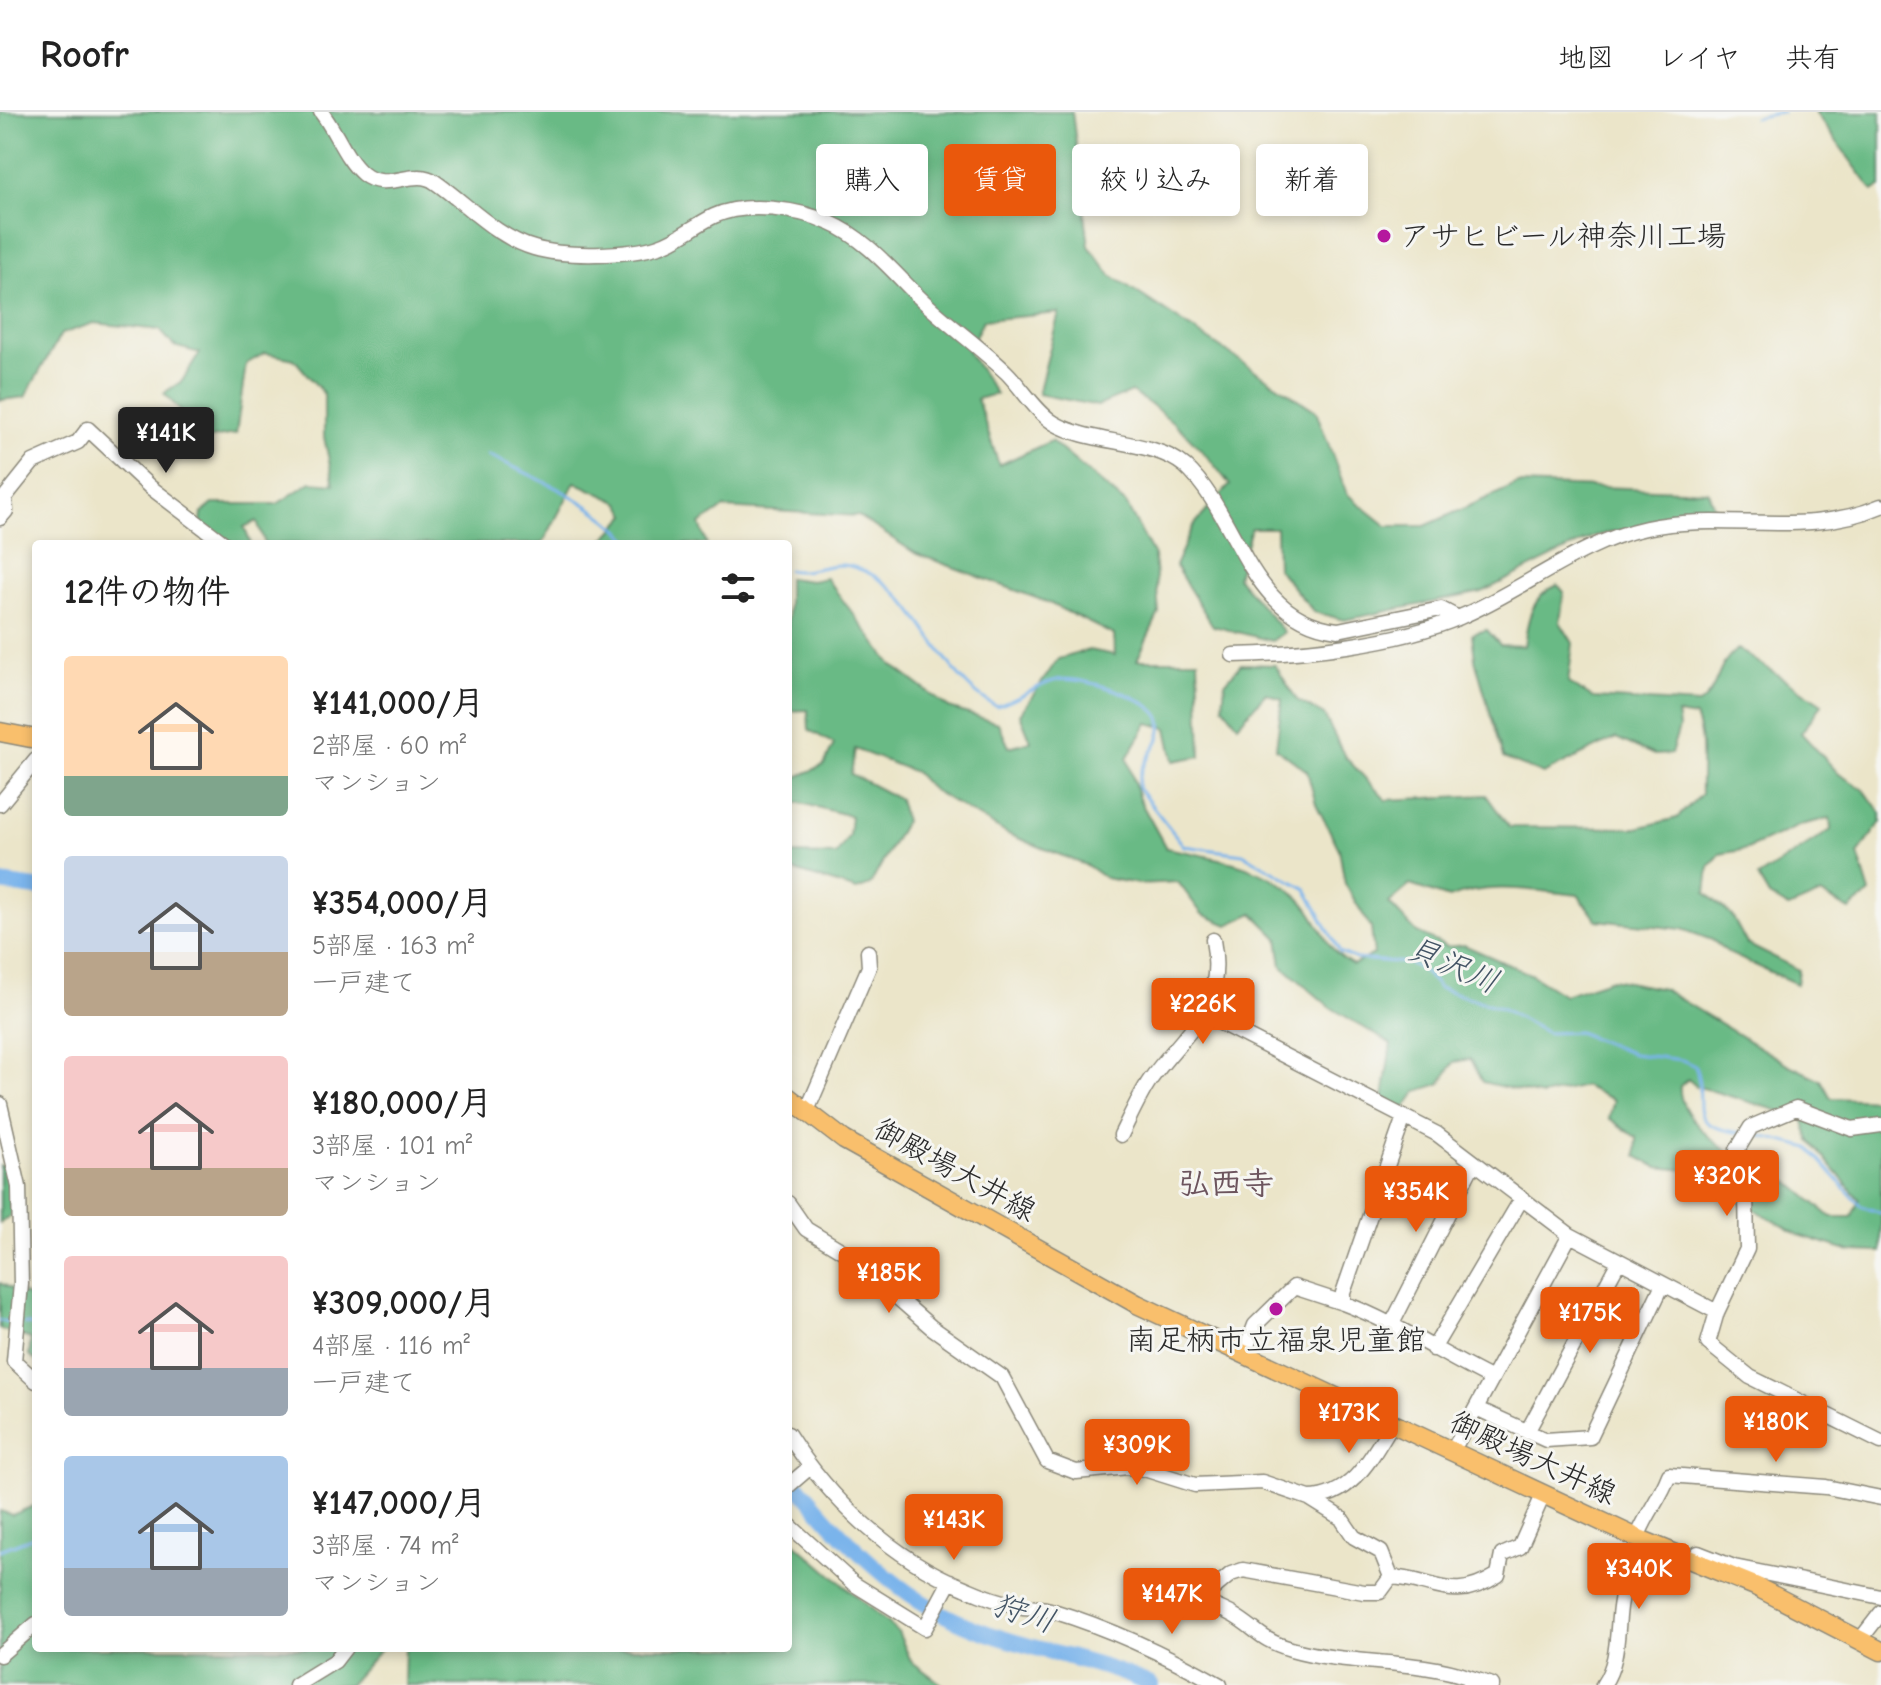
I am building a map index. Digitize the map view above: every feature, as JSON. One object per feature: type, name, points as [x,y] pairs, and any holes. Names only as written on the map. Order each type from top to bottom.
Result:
[{"type":"main road","points":[[0,732],[32,738]]},
{"type":"main road","name":"御殿場大井線","points":[[792,1101],[844,1140],[1137,1304],[1637,1538],[1755,1586],[1881,1651]]},
{"type":"street","points":[[321,112],[364,175],[386,183],[415,178],[433,180],[487,222],[534,248],[563,252],[638,251],[670,242],[727,212],[764,209],[805,214],[833,224],[867,247],[923,301],[969,336],[1052,421],[1075,432],[1169,457],[1184,466],[1200,485],[1263,587],[1298,615],[1320,628],[1338,630],[1441,609],[1458,618]]},
{"type":"street","points":[[0,518],[6,511],[5,497],[33,462],[78,442],[88,429],[150,487],[220,540]]},
{"type":"street","points":[[1233,655],[1297,654],[1458,618],[1611,539],[1645,528],[1682,523],[1822,524],[1880,509]]},
{"type":"street","points":[[0,804],[32,765]]},
{"type":"street","points":[[1121,1135],[1150,1081],[1203,1014],[1217,982],[1213,940]]},
{"type":"street","points":[[806,1113],[869,967],[868,952]]},
{"type":"street","points":[[1203,1014],[1437,1134],[1570,1235],[1717,1312]]},
{"type":"street","points":[[0,1104],[19,1187],[20,1310],[14,1361],[32,1377]]},
{"type":"street","points":[[1881,1125],[1852,1129],[1796,1108],[1747,1132],[1737,1150],[1746,1192],[1747,1249],[1717,1312],[1708,1343],[1739,1368],[1881,1442]]},
{"type":"street","points":[[1343,1303],[1343,1293],[1404,1117]]},
{"type":"street","points":[[1393,1322],[1473,1164]]},
{"type":"street","points":[[1433,1349],[1522,1198]]},
{"type":"street","points":[[792,1209],[806,1229],[849,1255],[931,1327],[1002,1377],[1047,1461],[1076,1472],[1136,1468],[1195,1485],[1262,1482],[1309,1498],[1341,1518],[1354,1537],[1381,1552],[1391,1577]]},
{"type":"street","points":[[1452,1452],[1570,1235]]},
{"type":"street","points":[[1527,1432],[1619,1261]]},
{"type":"street","points":[[1476,1408],[1546,1440],[1590,1437],[1663,1284]]},
{"type":"street","points":[[1244,1354],[1255,1325],[1294,1287],[1393,1322],[1433,1349],[1492,1379]]},
{"type":"street","points":[[1309,1498],[1327,1498],[1345,1490],[1393,1422]]},
{"type":"street","points":[[792,1440],[809,1468],[861,1523],[948,1585],[1049,1609],[1166,1654],[1220,1685]]},
{"type":"street","points":[[792,1483],[809,1468]]},
{"type":"street","points":[[1637,1538],[1647,1511],[1659,1502],[1669,1475],[1880,1494]]},
{"type":"street","points":[[1391,1577],[1447,1592],[1498,1575],[1502,1555],[1520,1547],[1544,1493]]},
{"type":"street","points":[[792,1528],[854,1584],[925,1628],[948,1585]]},
{"type":"street","points":[[1609,1684],[1616,1651],[1620,1600],[1626,1583],[1652,1575],[1662,1547]]},
{"type":"street","points":[[1694,1560],[1698,1553],[1734,1567],[1881,1597]]},
{"type":"street","points":[[1391,1577],[1380,1592],[1364,1592],[1243,1570],[1231,1574],[1200,1600],[1235,1617],[1259,1637],[1291,1649],[1385,1664],[1443,1668],[1470,1681],[1492,1685]]},
{"type":"street","points":[[1860,1640],[1881,1613]]},
{"type":"street","points":[[0,1655],[32,1627]]},
{"type":"street","points":[[296,1685],[335,1661],[342,1652]]},
{"type":"green space","points":[[0,112],[1072,112],[1076,144],[1072,144],[1072,216],[1085,216],[1089,246],[1111,275],[1316,411],[1347,494],[1387,526],[1425,526],[1518,484],[1708,491],[1716,513],[1594,536],[1482,592],[1344,620],[1314,612],[1277,568],[1276,528],[1251,528],[1237,577],[1284,632],[1272,641],[1213,626],[1175,566],[1193,526],[1230,485],[1185,434],[1160,411],[1131,392],[1098,406],[1038,394],[1059,313],[983,320],[968,352],[996,394],[977,399],[999,465],[1051,441],[1126,504],[1154,556],[1159,613],[1137,660],[1198,660],[1201,756],[1174,761],[1167,728],[1148,723],[1127,758],[1139,799],[1166,848],[1240,865],[1275,880],[1304,903],[1336,952],[1353,965],[1374,954],[1371,928],[1345,884],[1339,849],[1316,804],[1307,771],[1276,748],[1282,699],[1266,693],[1238,725],[1223,706],[1225,683],[1241,664],[1275,665],[1297,700],[1324,715],[1345,757],[1386,800],[1486,795],[1509,827],[1637,828],[1677,818],[1701,794],[1701,745],[1695,717],[1677,714],[1679,728],[1671,754],[1654,755],[1616,738],[1543,774],[1503,758],[1475,659],[1472,634],[1487,630],[1500,645],[1524,646],[1532,610],[1542,595],[1558,585],[1564,592],[1560,622],[1573,643],[1568,683],[1593,698],[1699,704],[1711,691],[1726,661],[1738,649],[1822,704],[1801,733],[1839,774],[1863,789],[1881,813],[1881,822],[1858,854],[1870,893],[1850,910],[1821,894],[1789,908],[1769,896],[1758,877],[1831,830],[1830,818],[1801,825],[1747,849],[1720,854],[1709,867],[1706,893],[1732,916],[1747,944],[1799,970],[1797,984],[1730,954],[1712,940],[1682,929],[1597,920],[1578,895],[1496,889],[1449,898],[1410,885],[1389,903],[1417,933],[1447,947],[1464,945],[1532,975],[1564,995],[1612,979],[1663,989],[1789,1065],[1821,1080],[1831,1098],[1881,1100],[1881,1252],[1850,1251],[1799,1235],[1687,1170],[1657,1167],[1636,1156],[1637,1138],[1609,1118],[1614,1100],[1584,1086],[1542,1096],[1482,1082],[1470,1059],[1454,1062],[1440,1084],[1417,1091],[1405,1108],[1383,1098],[1391,1044],[1330,1007],[1282,966],[1278,938],[1253,913],[1228,925],[1202,914],[1178,882],[1138,884],[1105,878],[1088,866],[1008,834],[931,789],[915,772],[855,749],[851,774],[899,799],[905,821],[870,885],[857,890],[792,870],[792,854],[836,855],[849,836],[851,816],[792,803],[792,779],[824,765],[834,744],[809,730],[808,710],[792,711],[792,579],[811,581],[826,578],[892,665],[949,708],[998,723],[1009,747],[1031,741],[1020,714],[1058,659],[1089,650],[1115,655],[1114,635],[1047,602],[915,553],[858,516],[724,508],[700,524],[706,540],[604,540],[627,515],[620,503],[575,482],[545,540],[264,540],[257,521],[244,527],[249,540],[210,540],[200,531],[202,513],[213,504],[277,504],[311,482],[334,484],[324,437],[324,394],[294,359],[265,353],[246,364],[236,434],[206,439],[164,393],[182,381],[200,353],[174,346],[160,330],[94,323],[61,334],[25,397],[0,400]],"holes":[[[1688,1079],[1696,1086],[1803,1118],[1810,1141],[1859,1199],[1852,1217],[1831,1217],[1755,1153],[1732,1154],[1722,1148],[1689,1115],[1680,1086]]]},
{"type":"green space","points":[[1815,112],[1881,112],[1881,187],[1873,191]]},
{"type":"green space","points":[[0,1165],[8,1167],[11,1215],[0,1223]]},
{"type":"green space","points":[[0,1283],[32,1298],[32,1358],[29,1356],[31,1339],[0,1329]]},
{"type":"green space","points":[[32,1507],[32,1652],[378,1652],[349,1685],[0,1685],[0,1511],[12,1515]]},
{"type":"green space","points":[[792,1540],[898,1632],[911,1661],[943,1685],[404,1685],[405,1652],[792,1652]]},
{"type":"waterway","points":[[1754,118],[1783,112]]},
{"type":"waterway","name":"貝沢川","points":[[488,455],[583,503],[629,540]]},
{"type":"waterway","name":"貝沢川","points":[[792,570],[842,565],[875,576],[895,591],[912,610],[957,673],[975,692],[996,706],[1049,682],[1067,679],[1115,690],[1146,704],[1156,712],[1161,721],[1161,730],[1142,769],[1138,788],[1184,846],[1243,854],[1306,889],[1340,952],[1356,959],[1408,963],[1422,970],[1439,988],[1501,1008],[1547,1033],[1578,1032],[1633,1054],[1682,1060],[1695,1066],[1703,1118],[1710,1124],[1742,1133]]},
{"type":"waterway","name":"狩川","points":[[0,883],[32,887]]},
{"type":"waterway","name":"貝沢川","points":[[1754,1134],[1809,1148],[1861,1206],[1881,1213]]},
{"type":"waterway","points":[[0,1321],[12,1322]]},
{"type":"waterway","points":[[24,1324],[32,1325]]},
{"type":"waterway","name":"狩川","points":[[792,1478],[863,1555],[929,1606],[977,1629],[1151,1685]]},
{"type":"waterway","points":[[0,1550],[32,1538]]},
{"type":"place","name":"アサヒビール神奈川工場","points":[[1384,236]]},
{"type":"place","name":"南足柄市立福泉児童館","points":[[1276,1309]]},
{"type":"district","name":"弘西寺","points":[[1226,1183]]}]
